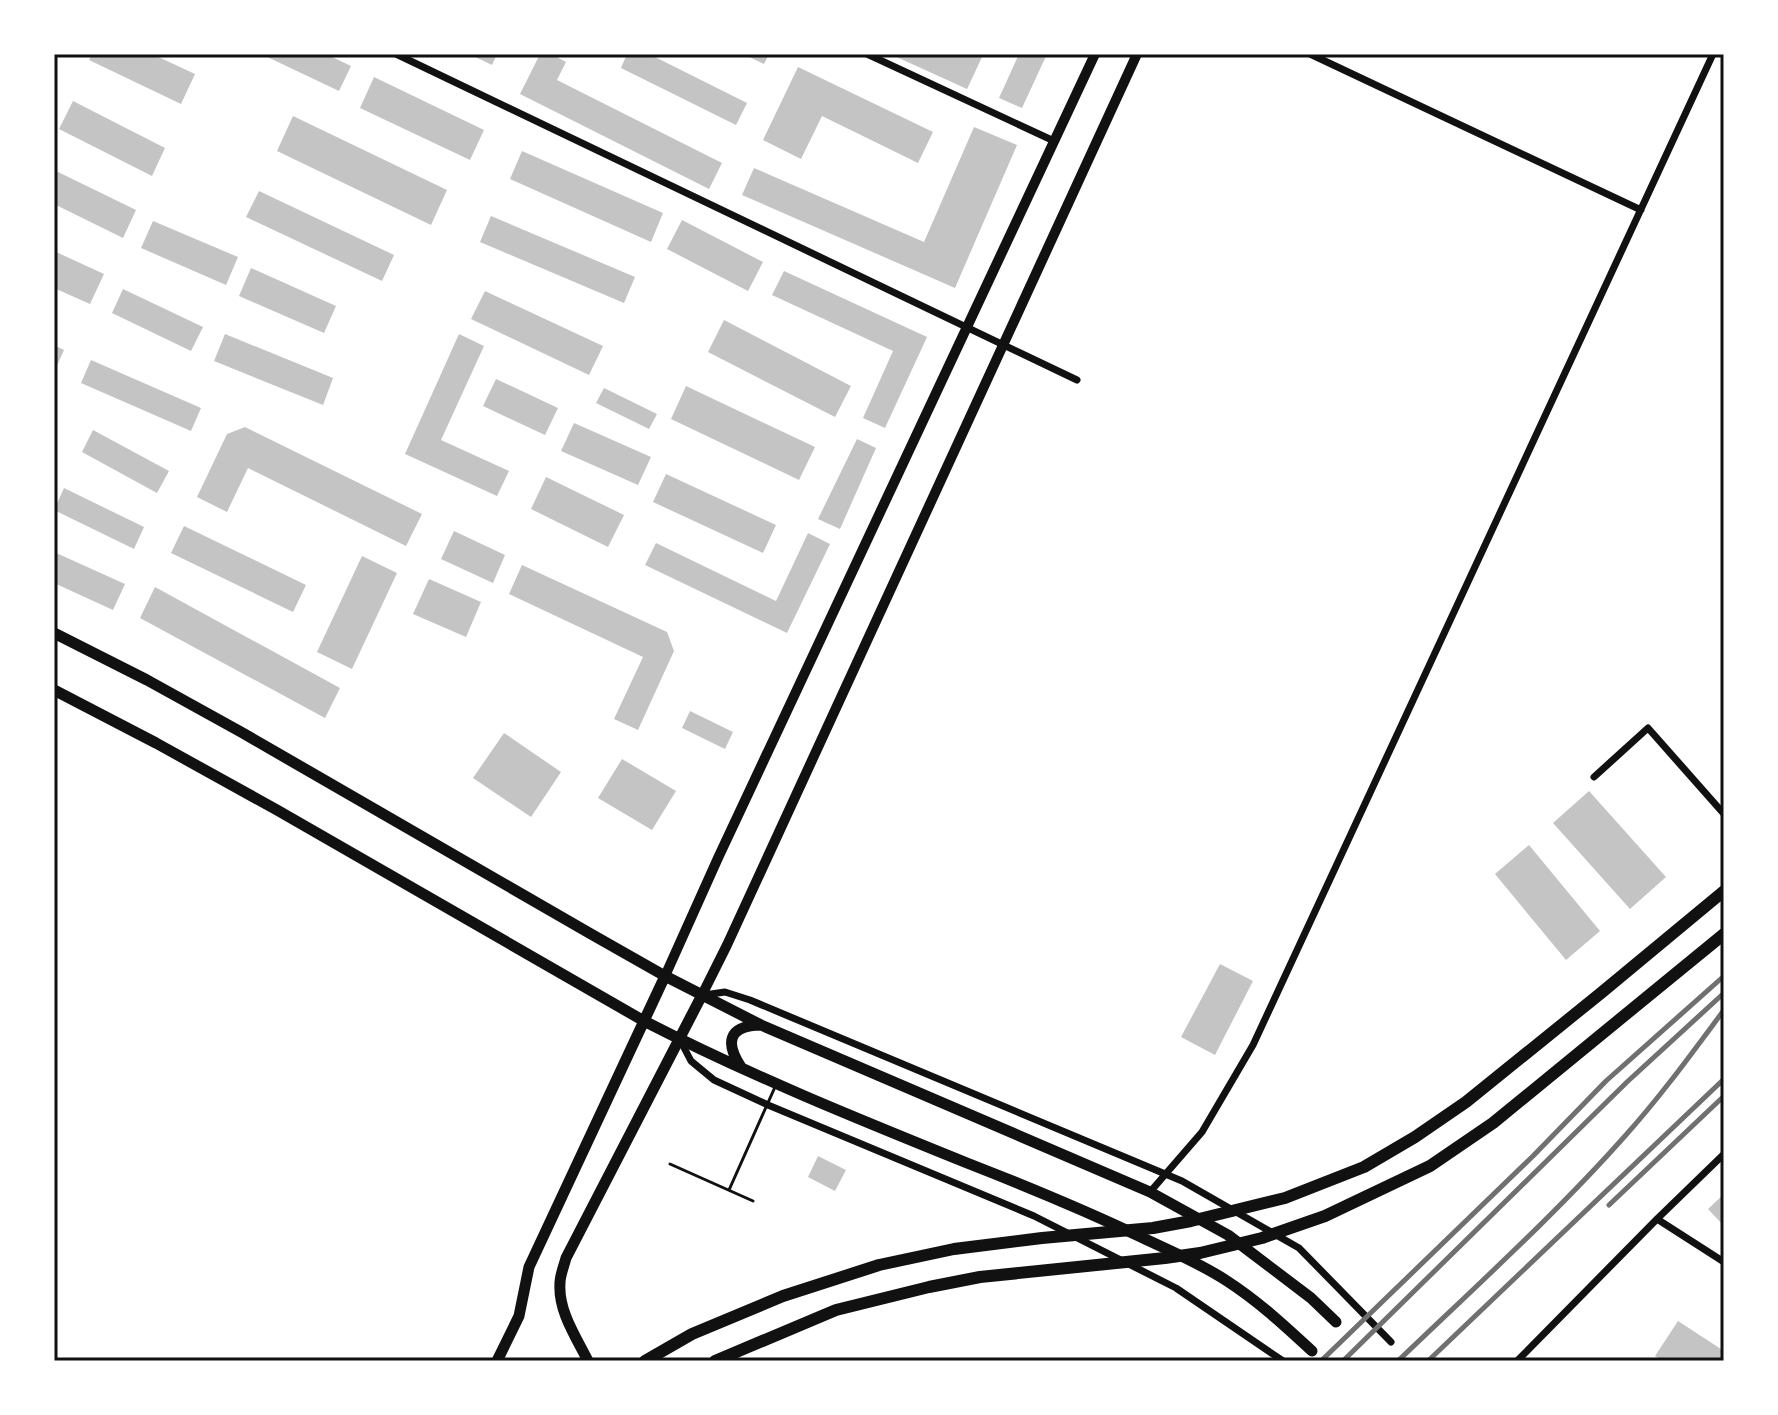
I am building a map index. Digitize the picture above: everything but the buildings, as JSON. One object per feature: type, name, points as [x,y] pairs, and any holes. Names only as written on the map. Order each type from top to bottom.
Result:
[{"type":"highway","points":[[645,1361],[692,1334],[783,1296],[879,1265],[954,1249],[1153,1228],[1191,1221],[1285,1198],[1364,1167],[1466,1102],[1724,891]]},
{"type":"highway","points":[[715,1361],[836,1310],[929,1287],[980,1277],[1200,1253],[1262,1238],[1325,1216],[1430,1166],[1493,1123],[1724,934]]},
{"type":"main road","points":[[497,1361],[519,1316],[529,1267],[1095,54]]},
{"type":"main road","points":[[588,1361],[566,1318],[561,1300],[559,1280],[566,1258],[734,930],[1137,54]]},
{"type":"main road","points":[[54,633],[241,732],[702,995],[761,1025],[1150,1192],[1228,1235],[1311,1298],[1336,1322]]},
{"type":"main road","points":[[54,690],[170,750],[644,1021],[776,1083],[1076,1207],[1196,1263],[1251,1299],[1312,1351]]},
{"type":"main road","points":[[741,1067],[732,1051],[731,1039],[743,1027],[761,1025]]},
{"type":"street","points":[[396,54],[1077,380]]},
{"type":"street","points":[[867,54],[1054,141]]},
{"type":"street","points":[[1310,54],[1641,210]]},
{"type":"street","points":[[1150,1192],[1202,1132],[1253,1045],[1713,54]]},
{"type":"street","points":[[1594,777],[1648,728],[1724,814]]},
{"type":"street","points":[[702,995],[725,992],[750,1000],[1165,1173],[1299,1248],[1391,1342]]},
{"type":"street","points":[[678,1038],[691,1061],[714,1080],[1034,1216],[1176,1288],[1283,1361]]},
{"type":"street","points":[[1517,1361],[1724,1154]]},
{"type":"street","points":[[1657,1219],[1724,1262]]},
{"type":"lane","points":[[729,1190],[776,1083]]},
{"type":"lane","points":[[670,1164],[753,1201]]},
{"type":"railway","points":[[1321,1361],[1606,1081],[1724,976]]},
{"type":"railway","points":[[1343,1361],[1627,1082],[1724,993]]},
{"type":"railway","points":[[1398,1361],[1514,1251],[1625,1136],[1724,1010]]},
{"type":"railway","points":[[1428,1361],[1724,1079]]},
{"type":"railway","points":[[1609,1205],[1724,1096]]}]
